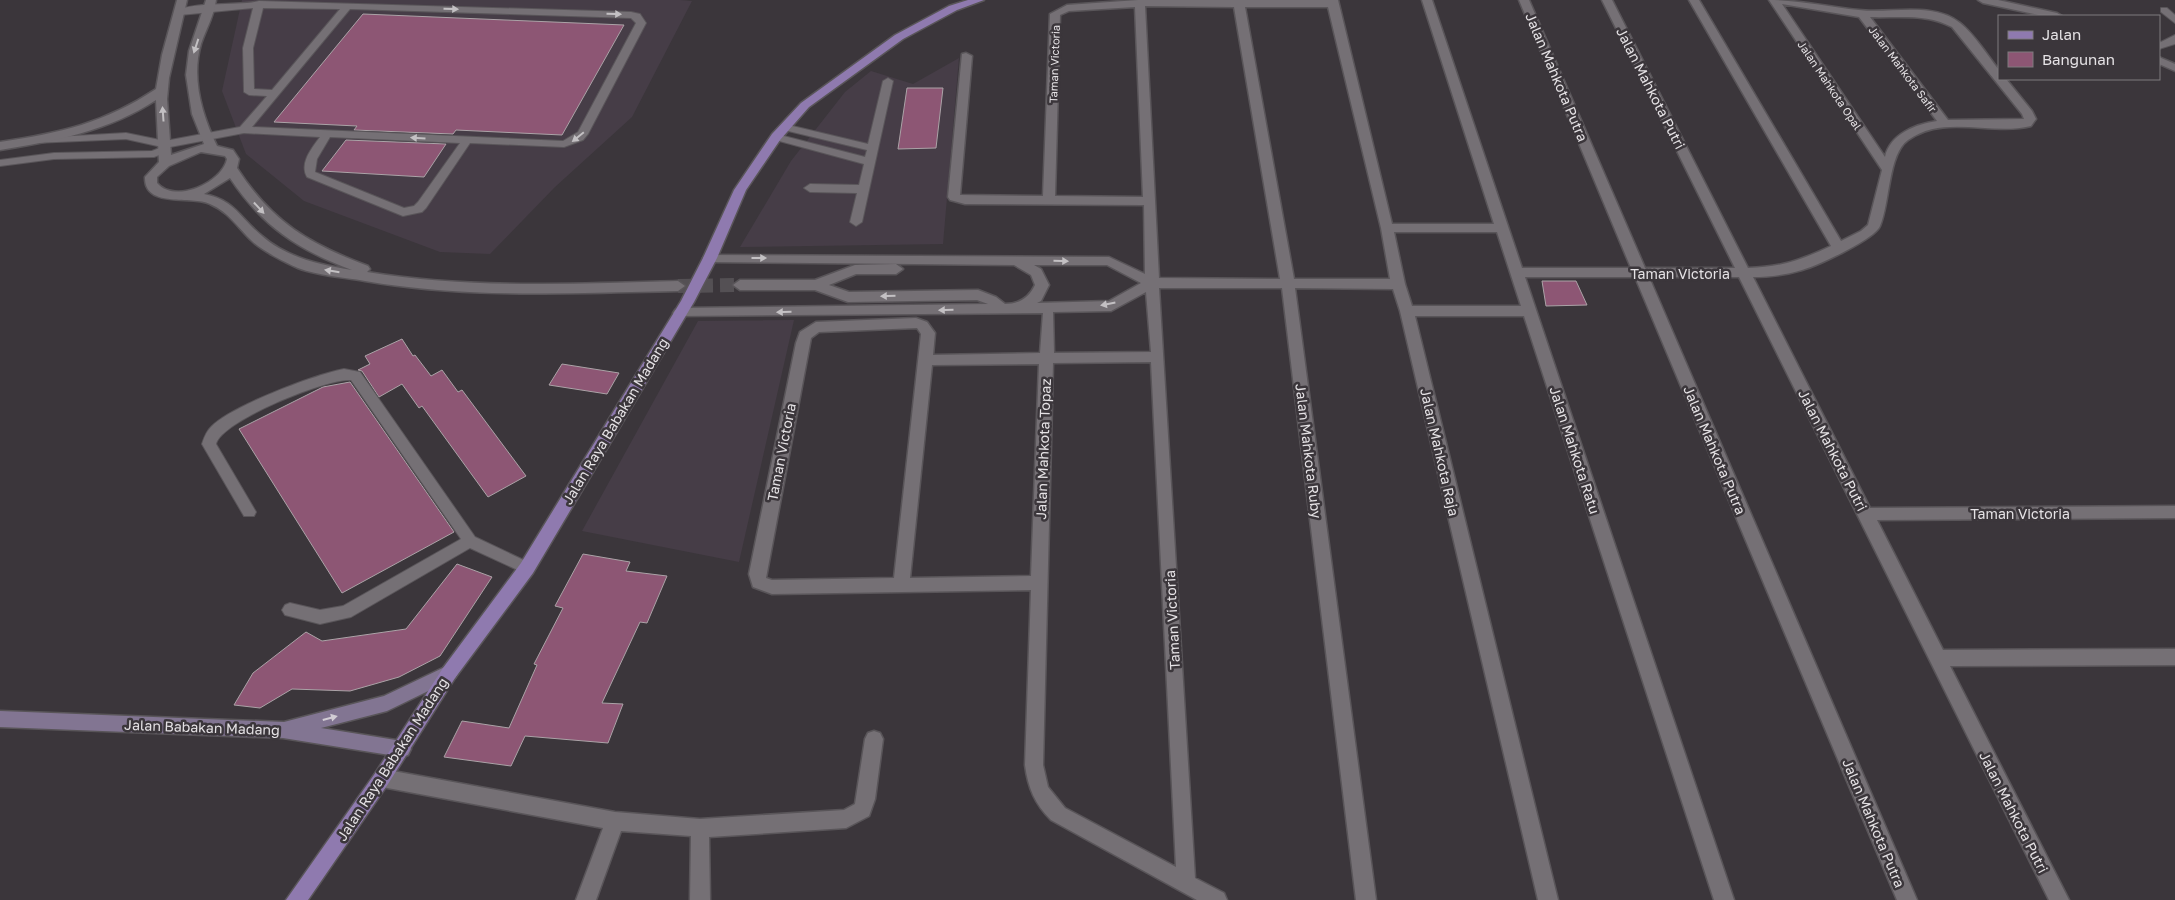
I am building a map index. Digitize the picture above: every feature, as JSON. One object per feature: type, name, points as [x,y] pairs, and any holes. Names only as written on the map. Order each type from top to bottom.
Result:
[{"type":"main road","name":"Jalan Raya Babakan Madang","points":[[296,900],[402,750],[449,672],[527,568],[680,313],[710,258],[740,190],[780,132],[805,105],[842,76],[899,37],[953,8],[980,0]]},
{"type":"main road","points":[[283,730],[387,703],[449,672]]},
{"type":"main road","name":"Jalan Babakan Madang","points":[[0,719],[283,730],[402,750]]},
{"type":"street","name":"Jalan Mahkota Ratu","points":[[1427,0],[1724,900]]},
{"type":"street","name":"Jalan Mahkota Putra","points":[[1524,0],[1907,900]]},
{"type":"street","name":"Jalan Mahkota Putri","points":[[1607,0],[2059,900]]},
{"type":"street","points":[[1694,0],[1838,247]]},
{"type":"street","name":"Jalan Mahkota Opal","points":[[1774,0],[1887,169]]},
{"type":"street","name":"Taman Victoria","points":[[1779,0],[1862,14],[1924,15],[1948,20],[1956,25],[1998,77]]},
{"type":"street","points":[[1983,0],[2052,15]]},
{"type":"street","name":"Taman Victoria","points":[[1049,200],[1055,14],[1067,8],[1140,3],[1239,4],[1333,2]]},
{"type":"street","name":"Jalan Mahkota Raja","points":[[1333,2],[1387,228],[1398,284],[1407,311],[1548,900]]},
{"type":"street","points":[[210,143],[165,162],[152,177],[152,184],[155,189],[172,195],[185,194],[210,186],[221,180],[231,169],[233,158],[229,153],[210,143],[191,84],[194,52],[211,3]]},
{"type":"street","name":"Taman Victoria","points":[[1140,3],[1150,201],[1152,283],[1158,357],[1186,884]]},
{"type":"street","name":"Jalan Mahkota Ruby","points":[[1239,4],[1288,285],[1366,900]]},
{"type":"street","points":[[165,162],[162,92],[165,58],[181,6]]},
{"type":"street","name":"Jalan Mahkota Safir","points":[[1862,14],[1944,124]]},
{"type":"street","points":[[966,56],[954,197],[965,200],[1150,201]]},
{"type":"street","points":[[2160,60],[2175,68]]},
{"type":"street","name":"Taman Victoria","points":[[1517,273],[1744,273],[1789,269],[1866,234],[1874,226],[1887,169],[1897,142],[1919,129],[1944,124],[2027,122],[2030,119],[2028,113],[2001,80]]},
{"type":"street","points":[[0,146],[32,141],[104,123],[162,92]]},
{"type":"street","points":[[231,169],[246,194],[275,226],[303,244],[398,282]]},
{"type":"street","points":[[185,194],[211,199],[229,208],[258,240],[301,264],[398,282],[494,290],[678,286]]},
{"type":"street","points":[[1387,228],[1502,228]]},
{"type":"street","points":[[710,258],[1109,261],[1152,283],[1398,284]]},
{"type":"street","points":[[816,285],[855,270],[983,268],[1002,260]]},
{"type":"street","points":[[1017,260],[1036,272],[1042,285],[1036,298],[1017,308]]},
{"type":"street","points":[[680,313],[1111,306],[1152,283]]},
{"type":"street","points":[[740,285],[816,285],[848,297],[978,295],[991,300],[1002,309]]},
{"type":"street","points":[[1407,311],[1529,311]]},
{"type":"street","name":"Jalan Mahkota Topaz","points":[[1039,583],[1045,358],[1048,315]]},
{"type":"street","name":"Taman Victoria","points":[[901,585],[928,333],[922,325],[916,323],[822,325],[811,330],[806,336],[757,574],[759,582],[764,586],[772,587],[1039,583]]},
{"type":"street","points":[[925,360],[1158,357]]},
{"type":"street","name":"Taman Victoria","points":[[1865,514],[2175,512]]},
{"type":"street","points":[[1039,583],[1034,765],[1036,786],[1044,801],[1058,814],[1217,900]]},
{"type":"street","points":[[1938,658],[2175,657]]},
{"type":"street","points":[[382,778],[615,822],[700,828],[846,819],[862,810],[866,799],[874,739]]},
{"type":"street","points":[[586,900],[615,822]]},
{"type":"street","points":[[700,828],[700,900]]},
{"type":"lane","points":[[32,141],[126,136],[165,146],[210,143],[244,130],[564,144],[579,138],[583,134],[641,24],[640,19],[630,15],[211,3],[181,6]]},
{"type":"lane","points":[[259,4],[253,20],[246,63],[248,92],[274,93]]},
{"type":"lane","points":[[244,130],[347,6]]},
{"type":"lane","points":[[2164,10],[2175,20]]},
{"type":"lane","points":[[2160,46],[2175,38]]},
{"type":"lane","points":[[856,222],[888,81]]},
{"type":"lane","points":[[780,132],[872,148]]},
{"type":"lane","points":[[780,132],[869,162]]},
{"type":"lane","points":[[327,134],[311,159],[309,170],[311,174],[403,212],[418,210],[467,140]]},
{"type":"lane","points":[[81,154],[99,136]]},
{"type":"lane","points":[[0,163],[81,154],[154,154],[165,146]]},
{"type":"lane","points":[[810,188],[864,189]]},
{"type":"lane","points":[[249,512],[208,444],[210,436],[230,420],[327,376],[355,374],[470,542],[527,568]]},
{"type":"lane","points":[[290,610],[320,617],[346,612],[470,542]]},
{"type":"shaded area","points":[[242,0],[692,1],[632,117],[555,187],[490,254],[440,252],[304,201],[246,154],[222,91]]},
{"type":"shaded area","points":[[959,58],[943,244],[740,247],[791,161],[845,92],[871,71],[913,84]]},
{"type":"shaded area","points":[[794,320],[739,562],[582,531],[698,321]]},
{"type":"building","points":[[363,14],[624,25],[562,135],[456,130],[453,134],[354,130],[357,126],[274,122]]},
{"type":"building","points":[[907,88],[943,88],[936,148],[898,149]]},
{"type":"building","points":[[346,140],[446,144],[424,177],[322,171]]},
{"type":"building","points":[[1542,281],[1576,281],[1587,305],[1546,306]]},
{"type":"building","points":[[402,339],[413,356],[415,355],[431,376],[442,370],[458,392],[462,390],[526,476],[488,497],[422,406],[419,408],[402,384],[379,397],[362,371],[358,370],[370,364],[365,356]]},
{"type":"building","points":[[562,364],[619,373],[607,394],[549,385]]},
{"type":"building","points":[[350,382],[454,532],[342,593],[239,429],[323,387]]},
{"type":"building","points":[[583,554],[630,562],[626,571],[667,576],[647,623],[640,622],[602,703],[623,704],[608,743],[525,736],[511,766],[444,757],[462,721],[509,728],[537,665],[534,664],[563,608],[555,606]]},
{"type":"building","points":[[457,564],[492,577],[440,656],[399,677],[350,691],[292,689],[260,708],[234,705],[253,673],[306,632],[322,641],[406,629]]},
{"type":"tunnel","points":[[678,286],[740,285]]}]
